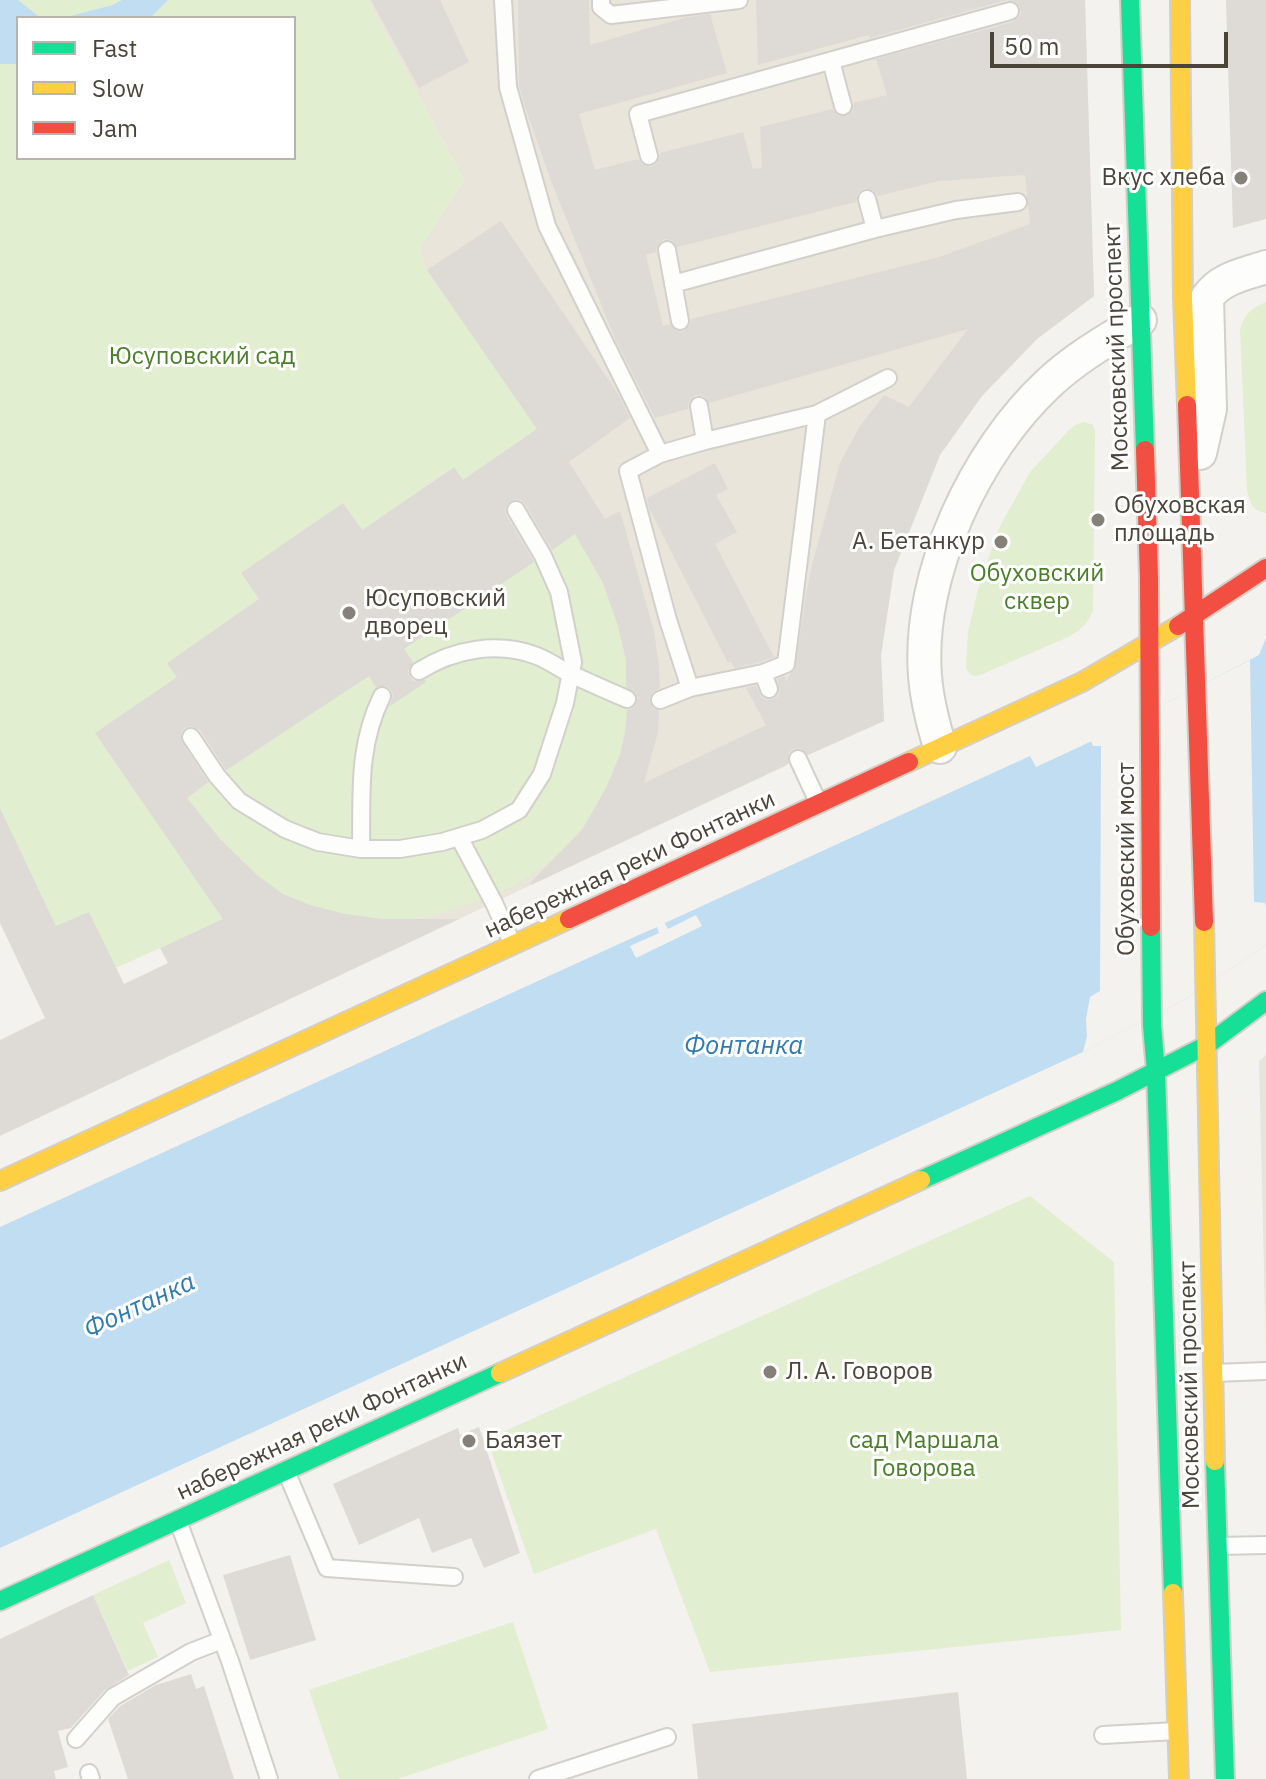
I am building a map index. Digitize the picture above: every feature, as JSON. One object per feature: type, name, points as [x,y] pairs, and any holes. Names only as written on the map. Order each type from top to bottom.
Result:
[{"type":"main road","name":"Московский проспект","points":[[1130,0],[1150,693]]},
{"type":"main road","points":[[1180,0],[1183,298],[1194,616]]},
{"type":"main road","name":"набережная реки Фонтанки","points":[[0,1181],[1082,682],[1194,616],[1266,568]]},
{"type":"main road","name":"Московский проспект","points":[[1194,616],[1225,1779]]},
{"type":"main road","name":"Обуховский мост","points":[[1150,693],[1152,1025]]},
{"type":"main road","name":"набережная реки Фонтанки","points":[[0,1601],[1156,1072],[1207,1045],[1266,1001]]},
{"type":"main road","name":"Московский проспект","points":[[1152,1025],[1179,1779]]},
{"type":"street","points":[[1190,499],[1210,409],[1207,298],[1229,279],[1266,267]]},
{"type":"street","points":[[940,747],[930,711],[925,675],[926,630],[937,570],[966,499],[990,454],[1015,419],[1049,383],[1080,358],[1140,320]]},
{"type":"lane","points":[[503,0],[508,87],[547,226],[660,454]]},
{"type":"lane","points":[[601,0],[601,7],[611,15],[739,0]]},
{"type":"lane","points":[[649,156],[638,114],[1010,11]]},
{"type":"lane","points":[[831,61],[843,106]]},
{"type":"lane","points":[[867,199],[875,229]]},
{"type":"lane","points":[[673,284],[875,229],[956,210],[1018,202]]},
{"type":"lane","points":[[667,250],[680,321]]},
{"type":"lane","points":[[690,688],[668,620],[628,471],[660,454],[817,414],[888,378]]},
{"type":"lane","points":[[699,406],[705,441]]},
{"type":"lane","points":[[660,700],[690,688],[766,681],[786,664],[817,414]]},
{"type":"lane","points":[[191,737],[217,776],[239,801],[285,829],[318,842],[361,849],[400,849],[442,842],[482,830],[519,810],[542,774],[565,703],[573,662],[559,592],[543,556],[516,510]]},
{"type":"lane","points":[[419,671],[451,654],[483,648],[511,650],[537,656],[627,699]]},
{"type":"lane","points":[[361,849],[362,762],[373,714],[382,696]]},
{"type":"lane","points":[[798,759],[819,804]]},
{"type":"lane","points":[[459,837],[513,945]]},
{"type":"lane","points":[[1213,1373],[1266,1371]]},
{"type":"lane","points":[[286,1470],[327,1568],[454,1577]]},
{"type":"lane","points":[[177,1520],[269,1779]]},
{"type":"lane","points":[[1218,1546],[1266,1545]]},
{"type":"lane","points":[[76,1739],[113,1697],[191,1652],[222,1640]]},
{"type":"lane","points":[[1103,1735],[1178,1731]]},
{"type":"lane","points":[[538,1779],[667,1737]]},
{"type":"shaded area","points":[[368,0],[1085,0],[1094,296],[1037,339],[982,396],[940,455],[894,570],[881,655],[884,721],[243,1021],[242,947],[95,733],[176,678],[167,663],[258,599],[241,573],[343,503],[363,529],[454,467],[427,270],[419,249],[464,180]]},
{"type":"shaded area","points":[[1266,1055],[1266,1349],[1259,1061]]},
{"type":"green space","name":"Юсуповский сад","points":[[0,0],[368,0],[464,180],[419,249],[427,270],[537,429],[463,480],[453,467],[362,530],[343,503],[241,573],[259,599],[167,663],[177,677],[96,733],[243,946],[204,928],[116,968],[56,926],[0,809]]},
{"type":"green space","points":[[1266,302],[1266,513],[1252,506],[1247,490],[1240,329],[1249,312]]},
{"type":"green space","name":"Обуховский сквер","points":[[1085,422],[1093,425],[1095,431],[1093,611],[1086,624],[1071,635],[978,676],[972,675],[966,667],[968,632],[978,589],[999,528],[1030,472],[1070,429]]},
{"type":"green space","points":[[575,534],[610,599],[621,635],[626,672],[626,729],[611,776],[585,824],[569,844],[530,876],[483,899],[420,918],[366,918],[331,911],[285,895],[258,877],[232,852],[187,798],[368,676],[389,706],[425,682],[404,649]]},
{"type":"green space","name":"сад Маршала Говорова","points":[[1030,1196],[1114,1262],[1121,1630],[710,1672],[656,1529],[534,1574],[487,1439]]},
{"type":"green space","points":[[169,1560],[186,1603],[143,1623],[158,1657],[128,1671],[93,1595]]},
{"type":"green space","points":[[513,1622],[548,1729],[398,1779],[339,1779],[309,1690]]},
{"type":"water","points":[[0,0],[18,0],[38,16],[16,16],[16,64],[0,64]]},
{"type":"water","points":[[122,0],[168,0],[152,16],[71,16]]},
{"type":"water","name":"Фонтанка","points":[[1266,638],[1266,945],[1184,1000],[1083,1052],[0,1548],[0,1227],[1030,756],[1036,767],[1092,741],[1259,655]]},
{"type":"pier","points":[[1250,660],[1254,902],[1266,905],[1266,945],[1184,1000],[1083,1052],[1090,997],[1100,991],[1101,746],[1093,746],[1091,741]]},
{"type":"pier","points":[[697,903],[699,907],[664,922],[668,929],[696,915],[702,926],[636,958],[630,946],[659,933],[657,927],[626,940],[625,936]]},
{"type":"pier","points":[[200,1457],[202,1460],[133,1492],[131,1488]]},
{"type":"building","points":[[371,0],[440,0],[469,62],[419,88]]},
{"type":"building","points":[[518,0],[589,0],[590,45],[687,17],[710,14],[727,73],[579,114],[595,170],[638,159],[651,167],[657,163],[660,153],[743,132],[753,169],[762,168],[760,127],[832,109],[839,116],[847,116],[853,110],[854,103],[887,95],[876,59],[1013,22],[1021,13],[1020,7],[1007,0],[1085,0],[1094,296],[1037,339],[982,396],[940,455],[894,570],[881,655],[884,721],[808,755],[800,748],[793,749],[785,766],[531,885],[582,830],[605,790],[620,755],[627,710],[634,707],[638,698],[626,687],[626,659],[603,583],[575,534],[552,550],[525,504],[515,499],[507,504],[506,515],[534,562],[404,649],[413,662],[408,670],[410,677],[414,681],[426,682],[390,706],[391,690],[386,686],[376,687],[369,676],[226,770],[200,730],[191,726],[184,728],[182,742],[208,782],[187,798],[220,839],[257,875],[283,894],[346,914],[382,919],[459,919],[0,1136],[0,1040],[45,1018],[0,923],[0,808],[56,926],[89,912],[124,984],[168,963],[160,948],[223,919],[95,733],[177,677],[167,663],[259,599],[241,573],[343,503],[362,530],[454,467],[463,480],[537,429],[427,270],[501,221],[618,394],[630,418],[569,462],[605,519],[620,511],[654,631],[660,688],[649,699],[653,708],[659,711],[658,732],[644,783],[766,725],[746,688],[756,686],[761,697],[772,699],[780,692],[777,679],[785,676],[787,682],[795,670],[812,565],[840,463],[860,426],[884,395],[909,407],[968,329],[709,403],[704,396],[696,395],[689,402],[688,409],[655,418],[616,341],[551,181],[519,85]],"holes":[[[1025,175],[1030,224],[939,257],[691,319],[683,332],[676,331],[670,324],[663,326],[646,255],[656,252],[664,239],[671,240],[678,247],[856,202],[859,192],[865,188],[878,196],[939,181]]]},
{"type":"building","points":[[756,0],[1007,0],[758,65]]},
{"type":"building","points":[[1226,0],[1266,0],[1266,219],[1233,228]]},
{"type":"building","points":[[715,463],[728,489],[716,495],[737,532],[715,544],[774,657],[735,668],[731,662],[728,663],[649,508],[647,498]]},
{"type":"building","points":[[479,1427],[520,1553],[484,1568],[471,1538],[432,1553],[419,1518],[359,1545],[333,1484],[458,1428],[460,1435]]},
{"type":"building","points":[[290,1555],[316,1640],[250,1660],[223,1575]]},
{"type":"building","points":[[93,1595],[129,1675],[105,1690],[71,1728],[58,1731],[68,1767],[54,1771],[56,1779],[0,1779],[0,1639]]},
{"type":"building","points":[[191,1674],[196,1689],[204,1686],[234,1779],[128,1779],[108,1719],[120,1706],[156,1685]]},
{"type":"building","points":[[958,1692],[967,1779],[698,1779],[692,1724]]},
{"type":"traffic: fast","points":[[1130,0],[1145,450]]},
{"type":"traffic: fast","points":[[1151,927],[1173,1593]]},
{"type":"traffic: fast","points":[[921,1180],[1117,1091],[1207,1045],[1266,1001]]},
{"type":"traffic: fast","points":[[0,1601],[500,1373]]},
{"type":"traffic: fast","points":[[1215,1461],[1225,1779]]},
{"type":"traffic: slow","points":[[1180,0],[1187,405]]},
{"type":"traffic: slow","points":[[909,762],[1082,682],[1178,626]]},
{"type":"traffic: slow","points":[[0,1181],[569,919]]},
{"type":"traffic: slow","points":[[1204,922],[1215,1461]]},
{"type":"traffic: slow","points":[[500,1373],[921,1180]]},
{"type":"traffic: slow","points":[[1173,1593],[1179,1779]]},
{"type":"traffic: jam","points":[[1187,405],[1204,922]]},
{"type":"traffic: jam","points":[[1145,450],[1149,577],[1151,927]]},
{"type":"traffic: jam","points":[[1178,626],[1266,568]]},
{"type":"traffic: jam","points":[[569,919],[909,762]]},
{"type":"place","name":"Вкус хлеба","points":[[1241,178]]},
{"type":"place","name":"Обуховская площадь","points":[[1098,520]]},
{"type":"place","name":"А. Бетанкур","points":[[1001,542]]},
{"type":"place","name":"Юсуповский дворец","points":[[349,613]]},
{"type":"place","name":"Л. А. Говоров","points":[[770,1372]]},
{"type":"place","name":"Баязет","points":[[469,1441]]}]
